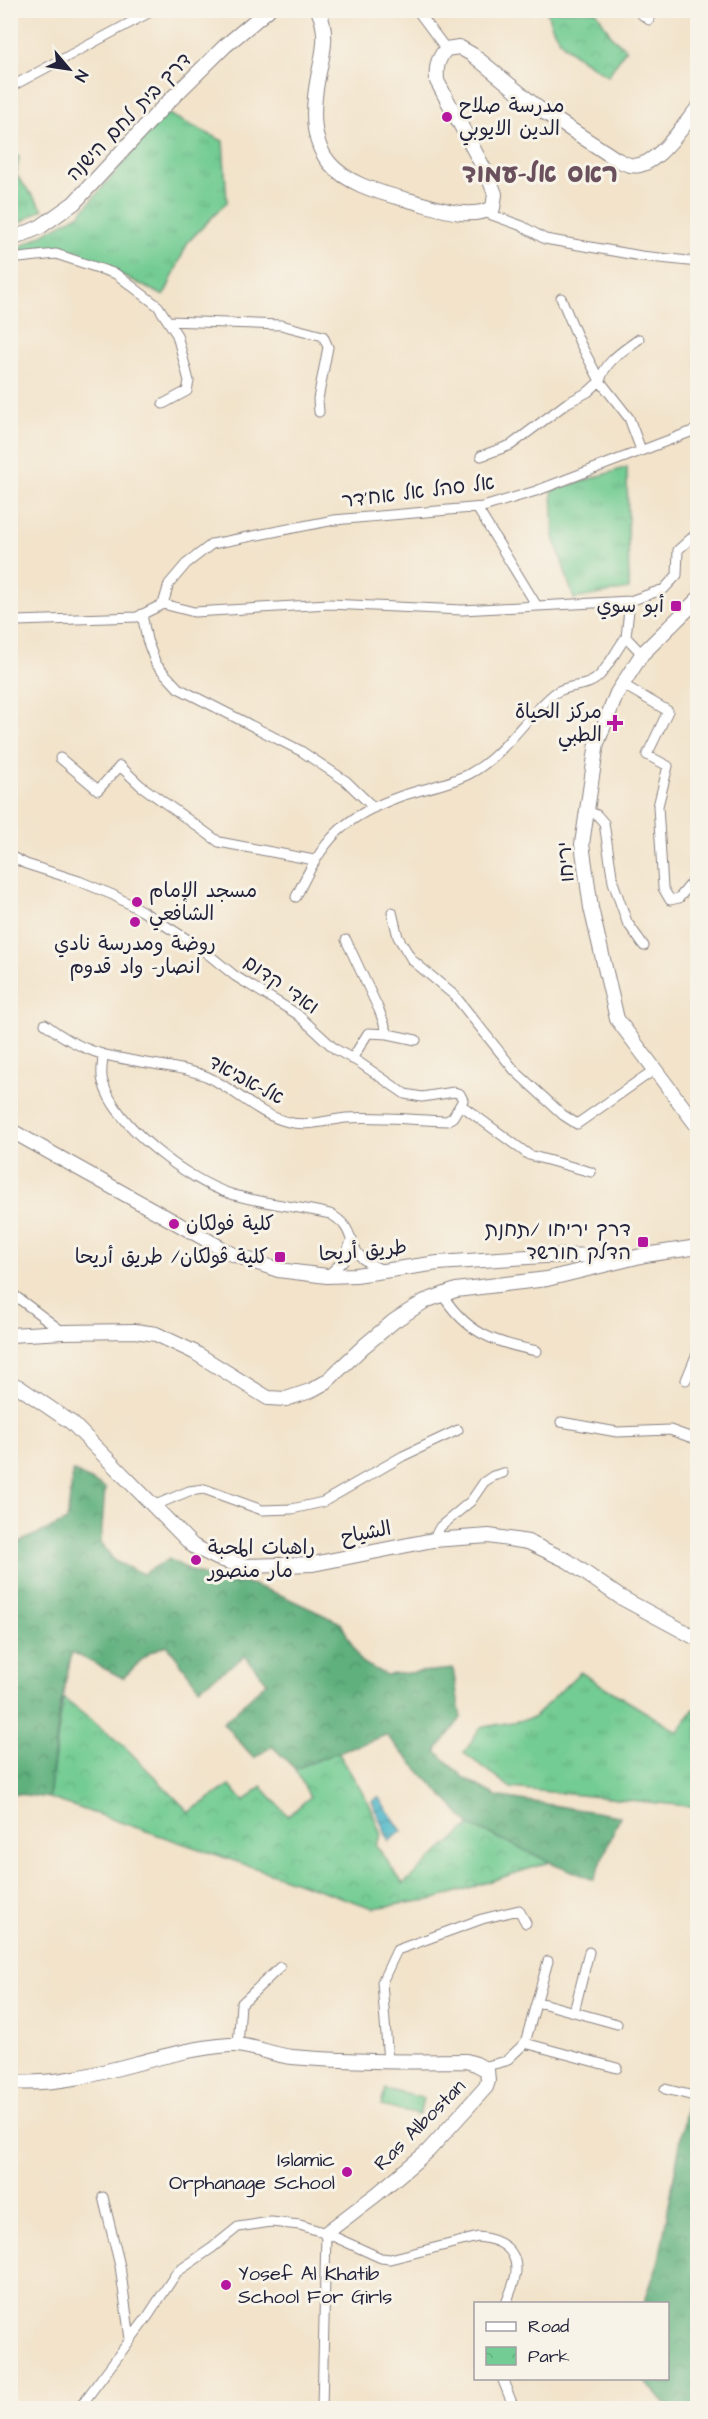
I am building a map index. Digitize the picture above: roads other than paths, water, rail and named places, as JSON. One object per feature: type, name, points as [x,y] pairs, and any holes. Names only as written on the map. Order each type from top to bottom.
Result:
[{"type":"street","points":[[10,90],[16,84],[154,10]]},
{"type":"street","name":"דרך בית לחם הישנה","points":[[10,240],[40,227],[74,203],[217,53],[268,10]]},
{"type":"street","points":[[318,10],[324,22],[325,46],[317,83],[315,114],[318,140],[324,159],[352,183],[372,191],[466,215],[493,208],[495,194],[437,81],[438,58],[446,49],[459,47],[473,55],[538,108],[616,159],[631,165],[642,164],[666,147],[697,111]]},
{"type":"street","points":[[417,10],[446,49]]},
{"type":"street","points":[[636,10],[649,20]]},
{"type":"street","points":[[484,212],[522,226],[545,239],[641,256],[698,262]]},
{"type":"street","points":[[10,259],[56,254],[116,274],[158,306],[177,335],[189,381],[188,391],[163,404]]},
{"type":"street","points":[[561,297],[580,343],[600,381],[629,418],[641,450]]},
{"type":"street","points":[[168,321],[281,325],[323,336],[328,347],[320,382],[319,412]]},
{"type":"street","points":[[481,456],[511,445],[567,403],[588,392],[600,381],[602,371],[613,358],[639,339]]},
{"type":"street","name":"אל סהל אל אח'דר","points":[[163,604],[169,584],[186,564],[212,544],[334,520],[477,508],[536,491],[698,429]]},
{"type":"street","points":[[477,508],[537,606]]},
{"type":"street","points":[[10,619],[16,621],[137,616],[163,604],[194,612],[329,604],[462,610],[630,601],[664,589],[677,575],[678,550],[698,532]]},
{"type":"street","name":"יריחו","points":[[698,599],[642,654],[622,684],[597,743],[582,844],[591,908],[617,1019],[698,1127]]},
{"type":"street","points":[[296,897],[314,860],[347,822],[404,796],[469,774],[491,760],[529,717],[557,692],[573,685],[588,684],[599,676],[626,637],[630,601]]},
{"type":"street","points":[[142,614],[147,639],[156,664],[178,688],[301,751],[346,781],[374,808]]},
{"type":"street","points":[[626,637],[642,654]]},
{"type":"street","points":[[622,684],[668,711],[647,755],[668,766],[658,806],[663,888],[670,900],[679,898],[698,875]]},
{"type":"street","points":[[60,758],[98,790],[120,766],[140,785],[219,842],[314,860]]},
{"type":"street","points":[[586,810],[597,815],[604,823],[613,882],[627,922],[644,946]]},
{"type":"street","name":"ואדי קדום","points":[[10,856],[26,864],[113,895],[142,911],[198,946],[235,976],[297,1014],[335,1049],[412,1097],[454,1092],[460,1094],[462,1103]]},
{"type":"street","points":[[392,912],[398,937],[412,960],[455,996],[515,1071],[563,1115],[577,1124],[654,1070]]},
{"type":"street","points":[[346,940],[388,1034]]},
{"type":"street","name":"אל-אביאד","points":[[45,1024],[69,1042],[103,1055],[197,1073],[211,1078],[263,1112],[287,1122],[306,1125],[348,1118],[447,1120],[453,1117],[462,1103]]},
{"type":"street","points":[[352,1059],[368,1034],[388,1034],[416,1040]]},
{"type":"street","points":[[103,1055],[102,1079],[108,1096],[127,1121],[179,1169],[205,1184],[231,1194],[330,1214],[341,1220],[348,1229],[363,1260],[384,1271]]},
{"type":"street","points":[[462,1103],[529,1155],[591,1172]]},
{"type":"street","name":"طريق أريحا","points":[[10,1130],[232,1254],[278,1270],[327,1276],[356,1275],[438,1263],[544,1256],[645,1255]]},
{"type":"street","points":[[327,1276],[342,1261],[351,1239]]},
{"type":"street","points":[[681,1250],[698,1241]]},
{"type":"street","points":[[10,1335],[135,1331],[156,1334],[194,1352],[268,1398],[286,1399],[310,1391],[326,1382],[394,1321],[425,1301],[442,1294],[456,1290],[547,1280],[645,1255],[698,1247]]},
{"type":"street","points":[[10,1292],[63,1332]]},
{"type":"street","points":[[442,1294],[453,1311],[483,1336],[537,1352]]},
{"type":"street","points":[[686,1380],[698,1352]]},
{"type":"street","name":"الشياح","points":[[10,1383],[20,1387],[72,1423],[193,1546],[217,1558],[243,1566],[313,1563],[433,1540],[489,1536],[528,1542],[568,1561],[620,1597],[698,1639]]},
{"type":"street","points":[[561,1422],[616,1432],[670,1430],[698,1440]]},
{"type":"street","points":[[153,1506],[189,1491],[204,1489],[262,1510],[292,1509],[323,1502],[403,1455],[459,1430]]},
{"type":"street","points":[[433,1540],[440,1527],[471,1500],[484,1482],[503,1473]]},
{"type":"street","points":[[388,2062],[382,1982],[397,1950],[482,1919],[519,1910],[526,1923]]},
{"type":"street","points":[[574,2012],[589,1952]]},
{"type":"street","points":[[483,2067],[506,2061],[525,2043],[548,1961]]},
{"type":"street","points":[[238,2046],[241,2004],[280,1967]]},
{"type":"street","points":[[538,2002],[617,2024]]},
{"type":"street","points":[[525,2043],[617,2068]]},
{"type":"street","name":"Ras Albostan","points":[[10,2082],[32,2084],[57,2081],[180,2051],[238,2046],[286,2056],[388,2062],[466,2061],[483,2067],[488,2075],[486,2087],[428,2151],[326,2233]]},
{"type":"street","points":[[665,2089],[698,2097]]},
{"type":"street","points":[[103,2197],[120,2266],[130,2339]]},
{"type":"street","points":[[77,2409],[148,2316],[177,2272],[238,2227],[272,2222],[300,2225],[326,2233],[381,2258],[390,2259],[478,2237],[492,2238],[504,2244],[512,2254],[516,2271],[507,2302]]},
{"type":"street","points":[[322,2409],[326,2233]]},
{"type":"street","points":[[502,2380],[514,2409]]},
{"type":"water","points":[[378,1797],[402,1831],[389,1841],[372,1801]]},
{"type":"place","name":"مدرسة صلاح الدين الايوبي","points":[[447,117]]},
{"type":"place","name":"أبو سوي","points":[[676,606]]},
{"type":"place","name":"مركز الحياة الطبي","points":[[615,723]]},
{"type":"place","name":"مسجد الإمام الشافعي","points":[[137,902]]},
{"type":"place","name":"روضة ومدرسة نادي انصار- واد قدوم","points":[[135,922]]},
{"type":"place","name":"كلية فولكان","points":[[174,1224]]},
{"type":"place","name":"דרך יריחו /תחנת הדלק חורשד","points":[[643,1242]]},
{"type":"place","name":"كلية ڤولكان/ طريق أريحا","points":[[280,1257]]},
{"type":"place","name":"راهبات المحبة مار منصور","points":[[196,1560]]},
{"type":"place","name":"Islamic Orphanage School","points":[[347,2172]]},
{"type":"place","name":"Yosef Al Khatib School For Girls","points":[[226,2285]]},
{"type":"district","name":"ראס אל-עמוד","points":[[540,174]]}]
